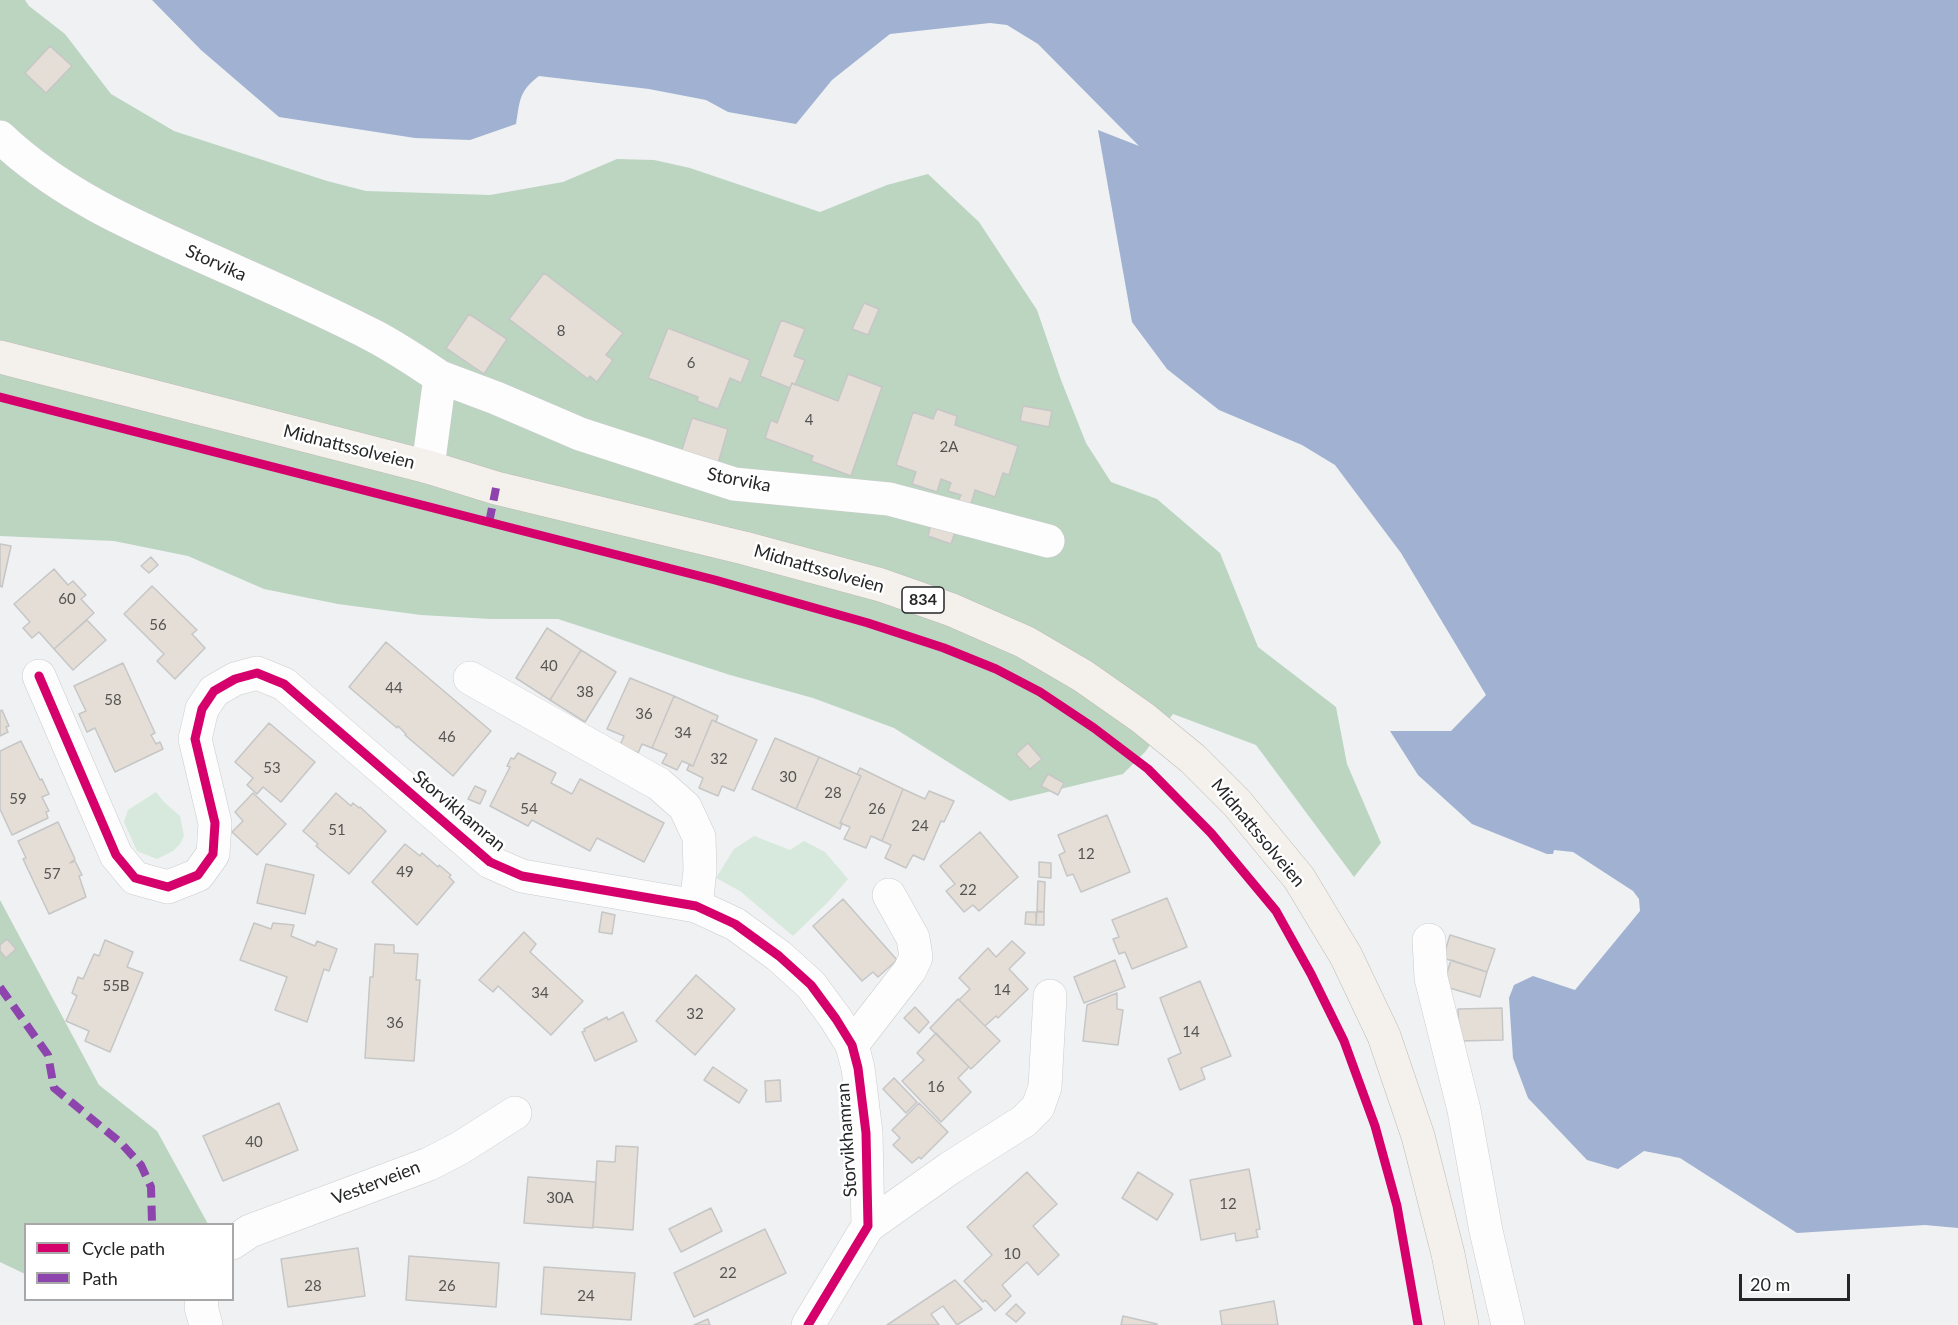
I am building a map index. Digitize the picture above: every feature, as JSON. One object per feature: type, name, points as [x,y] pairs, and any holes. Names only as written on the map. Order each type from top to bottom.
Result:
[{"type":"main road","name":"Midnattssolveien","points":[[0,357],[428,467],[496,488],[744,548],[858,579],[952,610],[1025,642],[1083,676],[1143,718],[1193,759],[1237,803],[1299,878],[1346,956],[1384,1036],[1418,1136],[1448,1254],[1462,1325]]},
{"type":"street","name":"Storvika","points":[[0,137],[65,189],[120,220],[269,286],[376,337],[440,377],[580,434],[734,484],[889,499],[1048,541]]},
{"type":"street","points":[[428,467],[440,377]]},
{"type":"street","name":"Storvikhamran","points":[[39,676],[116,855],[135,878],[168,887],[198,875],[213,854],[215,823],[195,739],[202,709],[214,691],[235,679],[257,673],[284,684],[490,862],[522,876],[696,906],[735,924],[778,956],[811,985],[852,1045],[858,1068],[866,1133],[868,1226]]},
{"type":"street","points":[[470,678],[659,784],[685,807],[699,837],[700,870],[696,906]]},
{"type":"street","points":[[852,1045],[910,970],[916,957],[913,938],[889,895]]},
{"type":"street","points":[[1429,940],[1431,978],[1464,1110],[1486,1231],[1508,1325]]},
{"type":"street","points":[[808,1325],[868,1226],[950,1168],[1024,1121],[1038,1107],[1045,1087],[1050,996]]},
{"type":"street","name":"Vesterveien","points":[[234,1242],[250,1231],[429,1164],[460,1148],[515,1113]]},
{"type":"street","points":[[202,1301],[206,1325]]},
{"type":"green space","points":[[0,0],[25,0],[29,6],[65,34],[111,94],[174,131],[327,181],[366,191],[490,195],[563,182],[617,159],[654,160],[690,168],[820,212],[887,185],[928,174],[979,222],[1037,310],[1086,443],[1111,482],[1157,499],[1220,553],[1258,647],[1336,707],[1347,764],[1381,843],[1354,877],[1256,745],[1173,714],[1145,752],[1123,774],[1010,801],[894,728],[813,698],[730,675],[558,619],[491,619],[421,615],[338,604],[264,589],[188,556],[114,541],[0,536]]},
{"type":"green space","points":[[156,792],[180,816],[184,836],[173,851],[157,859],[137,851],[124,822],[128,810]]},
{"type":"green space","points":[[754,836],[790,850],[804,841],[825,852],[848,879],[793,936],[740,891],[716,878],[734,849]]},
{"type":"green space","points":[[0,900],[99,1085],[157,1131],[207,1223],[24,1223],[24,1274],[0,1262]]},
{"type":"water","points":[[152,0],[1958,0],[1958,1228],[1925,1225],[1797,1233],[1680,1158],[1644,1151],[1618,1169],[1587,1160],[1528,1098],[1513,1058],[1509,998],[1514,985],[1533,976],[1575,990],[1640,911],[1639,899],[1633,891],[1573,852],[1554,850],[1553,854],[1547,854],[1472,824],[1418,775],[1390,731],[1451,731],[1486,695],[1401,553],[1335,465],[1302,445],[1219,410],[1167,369],[1132,322],[1098,130],[1139,146],[1038,44],[1007,25],[990,23],[890,34],[832,80],[796,124],[728,112],[706,100],[649,89],[539,76],[524,91],[518,108],[516,124],[470,140],[415,138],[279,117],[201,50]]},
{"type":"building","points":[[50,46],[72,66],[46,93],[25,73]]},
{"type":"building","points":[[544,273],[623,333],[606,355],[613,360],[597,382],[590,376],[588,379],[509,319]]},
{"type":"building","points":[[864,303],[879,309],[868,335],[852,329]]},
{"type":"building","points":[[469,314],[507,339],[484,374],[446,348]]},
{"type":"building","points":[[781,320],[805,329],[794,356],[805,360],[795,385],[792,383],[790,388],[760,376]]},
{"type":"building","points":[[668,328],[750,360],[741,383],[730,378],[718,409],[697,401],[698,397],[648,378]]},
{"type":"building","points":[[848,374],[882,387],[851,476],[811,461],[813,456],[765,438],[771,420],[777,423],[792,383],[838,401]]},
{"type":"building","points":[[1023,406],[1052,411],[1049,427],[1020,421]]},
{"type":"building","points":[[937,409],[957,416],[955,425],[1018,446],[1009,475],[1003,473],[995,497],[975,490],[971,504],[958,501],[961,495],[948,491],[951,483],[941,479],[937,492],[912,484],[916,472],[896,465],[913,412],[933,419]]},
{"type":"building","points":[[692,418],[728,429],[717,467],[680,456]]},
{"type":"building","points":[[931,524],[955,532],[951,544],[928,536]]},
{"type":"building","points":[[0,544],[11,546],[2,587],[0,586]]},
{"type":"building","points":[[151,557],[158,565],[149,573],[141,566]]},
{"type":"building","points":[[54,569],[68,585],[73,581],[86,595],[81,599],[94,613],[54,649],[39,632],[32,638],[23,628],[30,622],[14,604]]},
{"type":"building","points":[[152,586],[197,630],[192,634],[205,648],[175,679],[157,661],[164,654],[124,614]]},
{"type":"building","points":[[87,620],[106,640],[73,670],[54,649]]},
{"type":"building","points":[[547,628],[581,650],[550,700],[516,678]]},
{"type":"building","points":[[386,642],[491,731],[453,776],[405,735],[398,726],[397,728],[349,687]]},
{"type":"building","points":[[581,650],[616,672],[585,722],[550,700]]},
{"type":"building","points":[[123,663],[155,733],[151,735],[156,744],[160,742],[163,749],[115,772],[95,728],[87,732],[79,714],[86,711],[74,686]]},
{"type":"building","points":[[630,678],[674,696],[652,748],[642,744],[638,753],[620,745],[624,736],[607,729]]},
{"type":"building","points":[[674,696],[718,716],[716,722],[712,720],[693,766],[682,761],[677,770],[662,763],[667,754],[652,748]]},
{"type":"building","points":[[2,710],[9,726],[6,727],[8,732],[0,736],[0,711]]},
{"type":"building","points":[[712,720],[757,740],[734,791],[722,786],[718,796],[699,788],[703,778],[687,770],[689,765],[693,766]]},
{"type":"building","points":[[269,723],[315,762],[281,802],[263,787],[257,794],[247,785],[253,778],[235,762]]},
{"type":"building","points":[[775,738],[819,757],[796,809],[752,789]]},
{"type":"building","points":[[21,741],[49,794],[42,797],[49,811],[46,812],[48,818],[12,835],[0,809],[0,751]]},
{"type":"building","points":[[1028,743],[1042,759],[1030,769],[1016,754]]},
{"type":"building","points":[[518,753],[556,773],[551,783],[572,794],[580,779],[664,823],[644,862],[597,838],[590,851],[532,820],[528,826],[490,806],[510,767],[507,766],[511,758],[514,759]]},
{"type":"building","points":[[819,757],[861,776],[840,823],[842,823],[840,829],[796,809]]},
{"type":"building","points":[[860,768],[903,789],[882,841],[871,836],[866,848],[844,839],[850,827],[840,823],[861,776],[857,774]]},
{"type":"building","points":[[1048,774],[1064,783],[1058,795],[1041,786]]},
{"type":"building","points":[[475,786],[486,791],[480,804],[468,799]]},
{"type":"building","points":[[903,789],[925,799],[929,791],[954,801],[944,822],[941,821],[924,860],[913,855],[906,868],[885,858],[891,845],[882,841]]},
{"type":"building","points":[[253,793],[286,824],[257,855],[232,832],[243,821],[235,812]]},
{"type":"building","points":[[336,793],[351,806],[353,803],[360,807],[386,831],[349,874],[316,846],[318,844],[303,831]]},
{"type":"building","points":[[1107,815],[1130,872],[1081,892],[1073,874],[1067,876],[1059,855],[1065,852],[1058,835]]},
{"type":"building","points":[[58,822],[75,859],[70,863],[75,861],[82,875],[79,876],[86,897],[49,914],[23,859],[26,858],[18,841]]},
{"type":"building","points":[[980,832],[1018,877],[979,911],[973,905],[964,912],[946,891],[955,884],[940,866]]},
{"type":"building","points":[[405,844],[420,856],[422,853],[438,867],[439,865],[451,875],[449,877],[454,882],[417,925],[372,882]]},
{"type":"building","points":[[1039,862],[1051,863],[1051,878],[1039,877]]},
{"type":"building","points":[[266,864],[314,875],[305,914],[257,903]]},
{"type":"building","points":[[1038,881],[1045,882],[1044,912],[1037,911]]},
{"type":"building","points":[[1167,898],[1187,947],[1132,969],[1125,952],[1119,954],[1113,939],[1119,937],[1112,920]]},
{"type":"building","points":[[843,899],[897,960],[878,977],[873,972],[862,981],[813,926]]},
{"type":"building","points":[[602,912],[615,915],[612,934],[599,932]]},
{"type":"building","points":[[1026,912],[1036,912],[1036,925],[1025,924]]},
{"type":"building","points":[[1037,912],[1044,912],[1044,925],[1036,925]]},
{"type":"building","points":[[254,923],[271,929],[273,923],[294,925],[291,936],[315,946],[317,941],[337,949],[329,971],[324,969],[307,1022],[275,1010],[287,977],[240,960]]},
{"type":"building","points":[[524,932],[536,944],[530,952],[583,1001],[551,1035],[498,986],[493,992],[479,980]]},
{"type":"building","points":[[1450,935],[1495,949],[1487,972],[1443,958]]},
{"type":"building","points":[[7,939],[16,949],[6,958],[0,951],[0,945]]},
{"type":"building","points":[[105,940],[133,952],[127,967],[143,973],[110,1052],[85,1041],[89,1031],[66,1021],[77,996],[72,993],[78,977],[83,979],[94,954],[99,956]]},
{"type":"building","points":[[1012,941],[1025,953],[1009,969],[1028,989],[998,1018],[996,1016],[985,1026],[959,1000],[970,989],[959,978],[988,948],[996,957]]},
{"type":"building","points":[[375,944],[394,945],[394,953],[418,954],[416,980],[420,980],[414,1061],[365,1058],[370,977],[373,977]]},
{"type":"building","points":[[1115,960],[1125,987],[1084,1003],[1074,977]]},
{"type":"building","points":[[1451,960],[1487,972],[1480,997],[1443,986]]},
{"type":"building","points":[[696,975],[735,1009],[695,1055],[656,1021]]},
{"type":"building","points":[[1200,981],[1231,1056],[1201,1068],[1205,1079],[1180,1090],[1168,1059],[1181,1053],[1160,998]]},
{"type":"building","points":[[1117,993],[1117,1009],[1123,1010],[1118,1045],[1083,1041],[1087,1005]]},
{"type":"building","points":[[958,999],[1000,1041],[971,1069],[930,1028]]},
{"type":"building","points":[[915,1007],[929,1022],[919,1033],[904,1018]]},
{"type":"building","points":[[1502,1008],[1503,1040],[1459,1041],[1458,1009]]},
{"type":"building","points":[[623,1012],[637,1041],[595,1061],[582,1032],[607,1017],[608,1020]]},
{"type":"building","points":[[936,1033],[969,1067],[958,1078],[971,1092],[941,1122],[902,1081],[924,1060],[917,1053]]},
{"type":"building","points":[[713,1067],[747,1090],[739,1103],[704,1080]]},
{"type":"building","points":[[894,1078],[917,1102],[906,1113],[883,1089]]},
{"type":"building","points":[[780,1080],[781,1101],[766,1102],[765,1081]]},
{"type":"building","points":[[279,1103],[298,1150],[223,1181],[203,1136]]},
{"type":"building","points":[[919,1103],[948,1132],[921,1159],[919,1157],[912,1163],[893,1145],[900,1138],[892,1130]]},
{"type":"building","points":[[616,1146],[638,1147],[633,1230],[593,1227],[597,1161],[615,1162]]},
{"type":"building","points":[[1249,1169],[1260,1229],[1256,1230],[1258,1237],[1236,1241],[1235,1233],[1201,1240],[1190,1180]]},
{"type":"building","points":[[1027,1172],[1057,1204],[1033,1226],[1059,1255],[1038,1275],[1027,1262],[1002,1285],[1011,1296],[995,1311],[985,1300],[983,1302],[964,1281],[992,1255],[967,1227]]},
{"type":"building","points":[[1138,1172],[1173,1194],[1157,1220],[1122,1198]]},
{"type":"building","points":[[528,1177],[596,1182],[593,1228],[524,1223]]},
{"type":"building","points":[[711,1208],[722,1231],[681,1252],[669,1229]]},
{"type":"building","points":[[765,1229],[786,1273],[694,1317],[674,1273]]},
{"type":"building","points":[[358,1248],[365,1296],[288,1307],[281,1259]]},
{"type":"building","points":[[409,1256],[499,1263],[496,1307],[406,1300]]},
{"type":"building","points":[[544,1267],[635,1273],[631,1320],[541,1314]]},
{"type":"building","points":[[955,1280],[982,1309],[957,1325],[943,1306],[931,1314],[939,1325],[887,1325]]},
{"type":"building","points":[[1274,1301],[1278,1325],[1222,1325],[1220,1311]]},
{"type":"building","points":[[1016,1304],[1025,1313],[1016,1322],[1006,1314]]},
{"type":"building","points":[[1123,1316],[1157,1324],[1157,1325],[1121,1325]]},
{"type":"building","points":[[708,1319],[710,1325],[694,1325]]},
{"type":"marked path","points":[[489,523],[496,488]]},
{"type":"marked path","points":[[0,987],[48,1055],[54,1088],[120,1142],[141,1165],[151,1187],[153,1223]]},
{"type":"cycle path","points":[[0,397],[715,580],[868,623],[944,648],[996,669],[1040,692],[1094,728],[1148,769],[1211,833],[1276,911],[1311,974],[1344,1041],[1375,1126],[1397,1206],[1418,1325]]},
{"type":"cycle path","points":[[39,676],[116,855],[135,878],[168,887],[198,875],[213,854],[215,823],[195,739],[202,709],[214,691],[235,679],[257,673],[284,684],[490,862],[522,876],[696,906],[735,924],[779,956],[811,985],[852,1045],[858,1068],[866,1133],[868,1226],[808,1325]]}]
